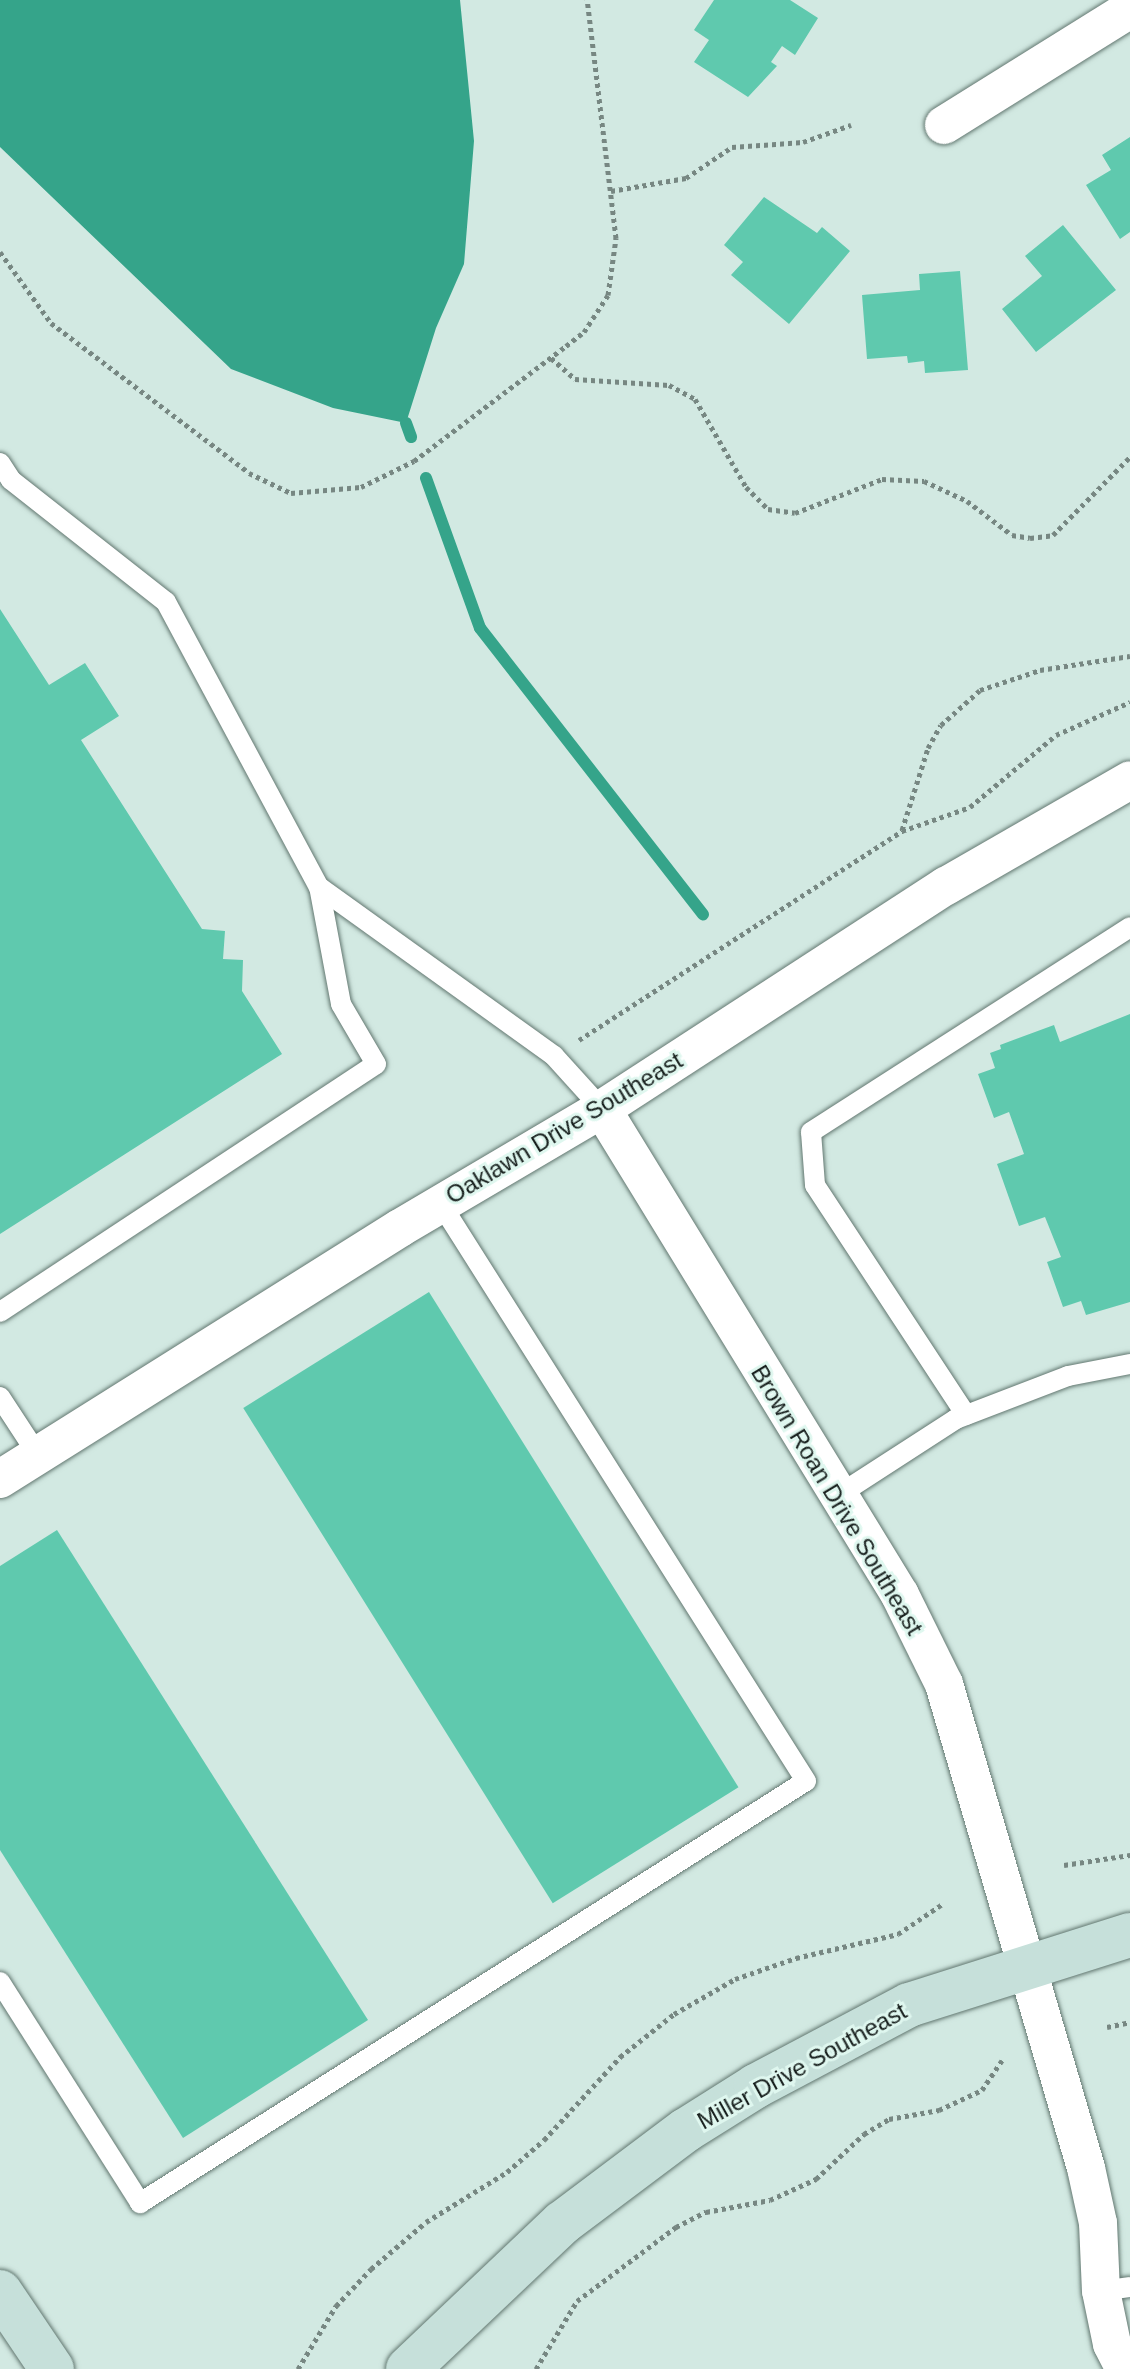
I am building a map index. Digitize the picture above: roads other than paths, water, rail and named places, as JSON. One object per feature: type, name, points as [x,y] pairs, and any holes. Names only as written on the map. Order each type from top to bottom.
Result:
[{"type":"main road","name":"Miller Drive Southeast","points":[[408,2369],[472,2303],[562,2223],[686,2130],[909,2005],[1026,1963],[1130,1935]]},
{"type":"main road","points":[[0,2292],[52,2369]]},
{"type":"street","points":[[944,125],[1130,9]]},
{"type":"street","name":"Oaklawn Drive Southeast","points":[[0,1479],[441,1204],[602,1109],[946,886],[1130,780]]},
{"type":"street","name":"Brown Roan Drive Southeast","points":[[602,1109],[900,1595],[944,1684],[1086,2168],[1116,2289],[1112,2344],[1125,2369]]},
{"type":"lane","points":[[0,463],[11,480],[166,602],[319,887],[341,1004],[376,1064],[0,1312]]},
{"type":"lane","points":[[319,887],[554,1056],[602,1109]]},
{"type":"lane","points":[[966,1415],[815,1185],[811,1132],[1130,927]]},
{"type":"lane","points":[[0,1982],[140,2203],[806,1781],[441,1204]]},
{"type":"lane","points":[[837,1496],[887,1460],[966,1415],[1068,1376],[1130,1364]]},
{"type":"lane","points":[[0,1397],[38,1455]]},
{"type":"waterway","points":[[406,423],[411,437]]},
{"type":"waterway","points":[[426,478],[480,628],[703,914]]}]
